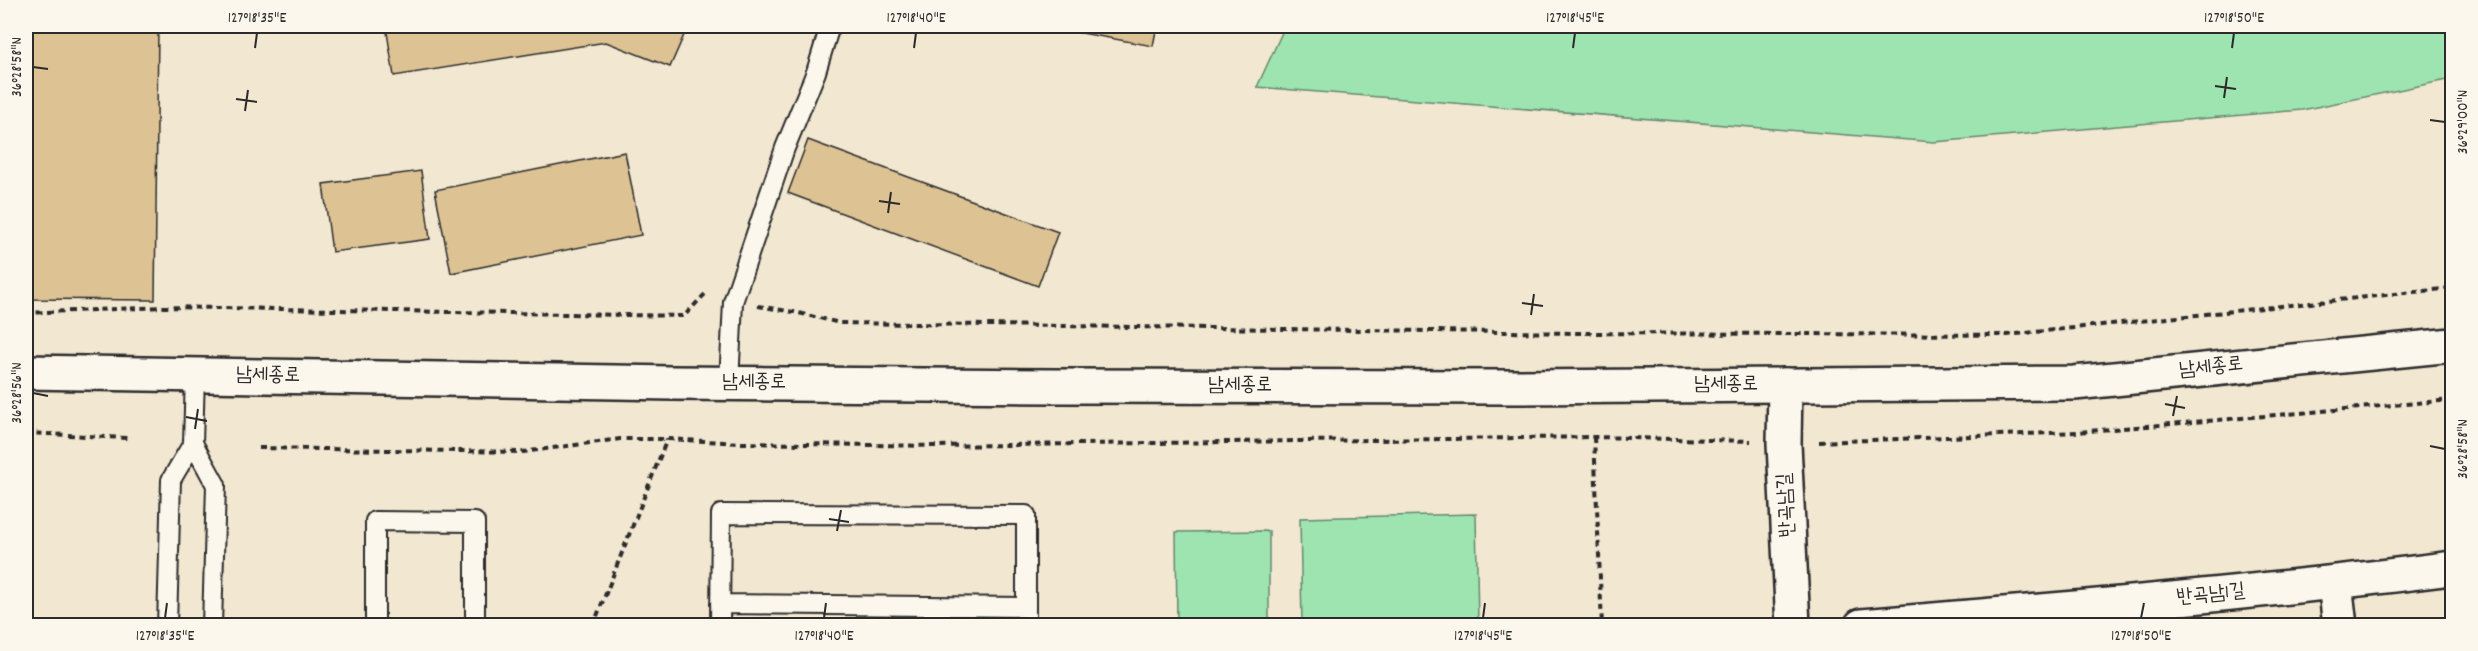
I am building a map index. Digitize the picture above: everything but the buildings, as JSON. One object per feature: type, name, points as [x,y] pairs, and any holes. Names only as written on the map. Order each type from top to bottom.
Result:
[{"type":"street","name":"남세종로","points":[[26,372],[729,383],[1126,386],[2074,383],[2452,345]]},
{"type":"street","name":"반곡남길","points":[[1785,385],[1784,444],[1793,626]]},
{"type":"street","name":"반곡남1길","points":[[1861,626],[2084,617],[2452,568]]},
{"type":"street","points":[[2335,583],[2340,626]]},
{"type":"lane","points":[[729,383],[733,302],[785,148],[816,72],[830,26]]},
{"type":"lane","points":[[166,626],[171,480],[193,443],[195,375]]},
{"type":"lane","points":[[193,443],[216,485],[212,626]]},
{"type":"lane","points":[[720,626],[721,514],[1026,515],[1026,626]]},
{"type":"lane","points":[[375,626],[375,521],[386,521],[476,522],[475,626]]},
{"type":"lane","points":[[720,604],[1026,607]]},
{"type":"path","points":[[26,313],[163,307],[684,316],[714,285]]},
{"type":"path","points":[[700,299],[794,312],[840,323],[1578,333],[2007,335],[2452,288]]},
{"type":"path","points":[[258,448],[523,452],[620,439],[935,446],[1594,437],[1784,444],[2077,432],[2452,400]]},
{"type":"path","points":[[26,433],[127,438]]},
{"type":"path","points":[[1594,437],[1602,626]]},
{"type":"path","points":[[593,626],[668,439]]},
{"type":"green space","points":[[1285,26],[2452,26],[2452,79],[2302,110],[1934,142],[1257,87]]},
{"type":"green space","points":[[1476,514],[1478,625],[1302,625],[1300,518]]},
{"type":"green space","points":[[1269,531],[1269,625],[1177,625],[1176,532]]}]
